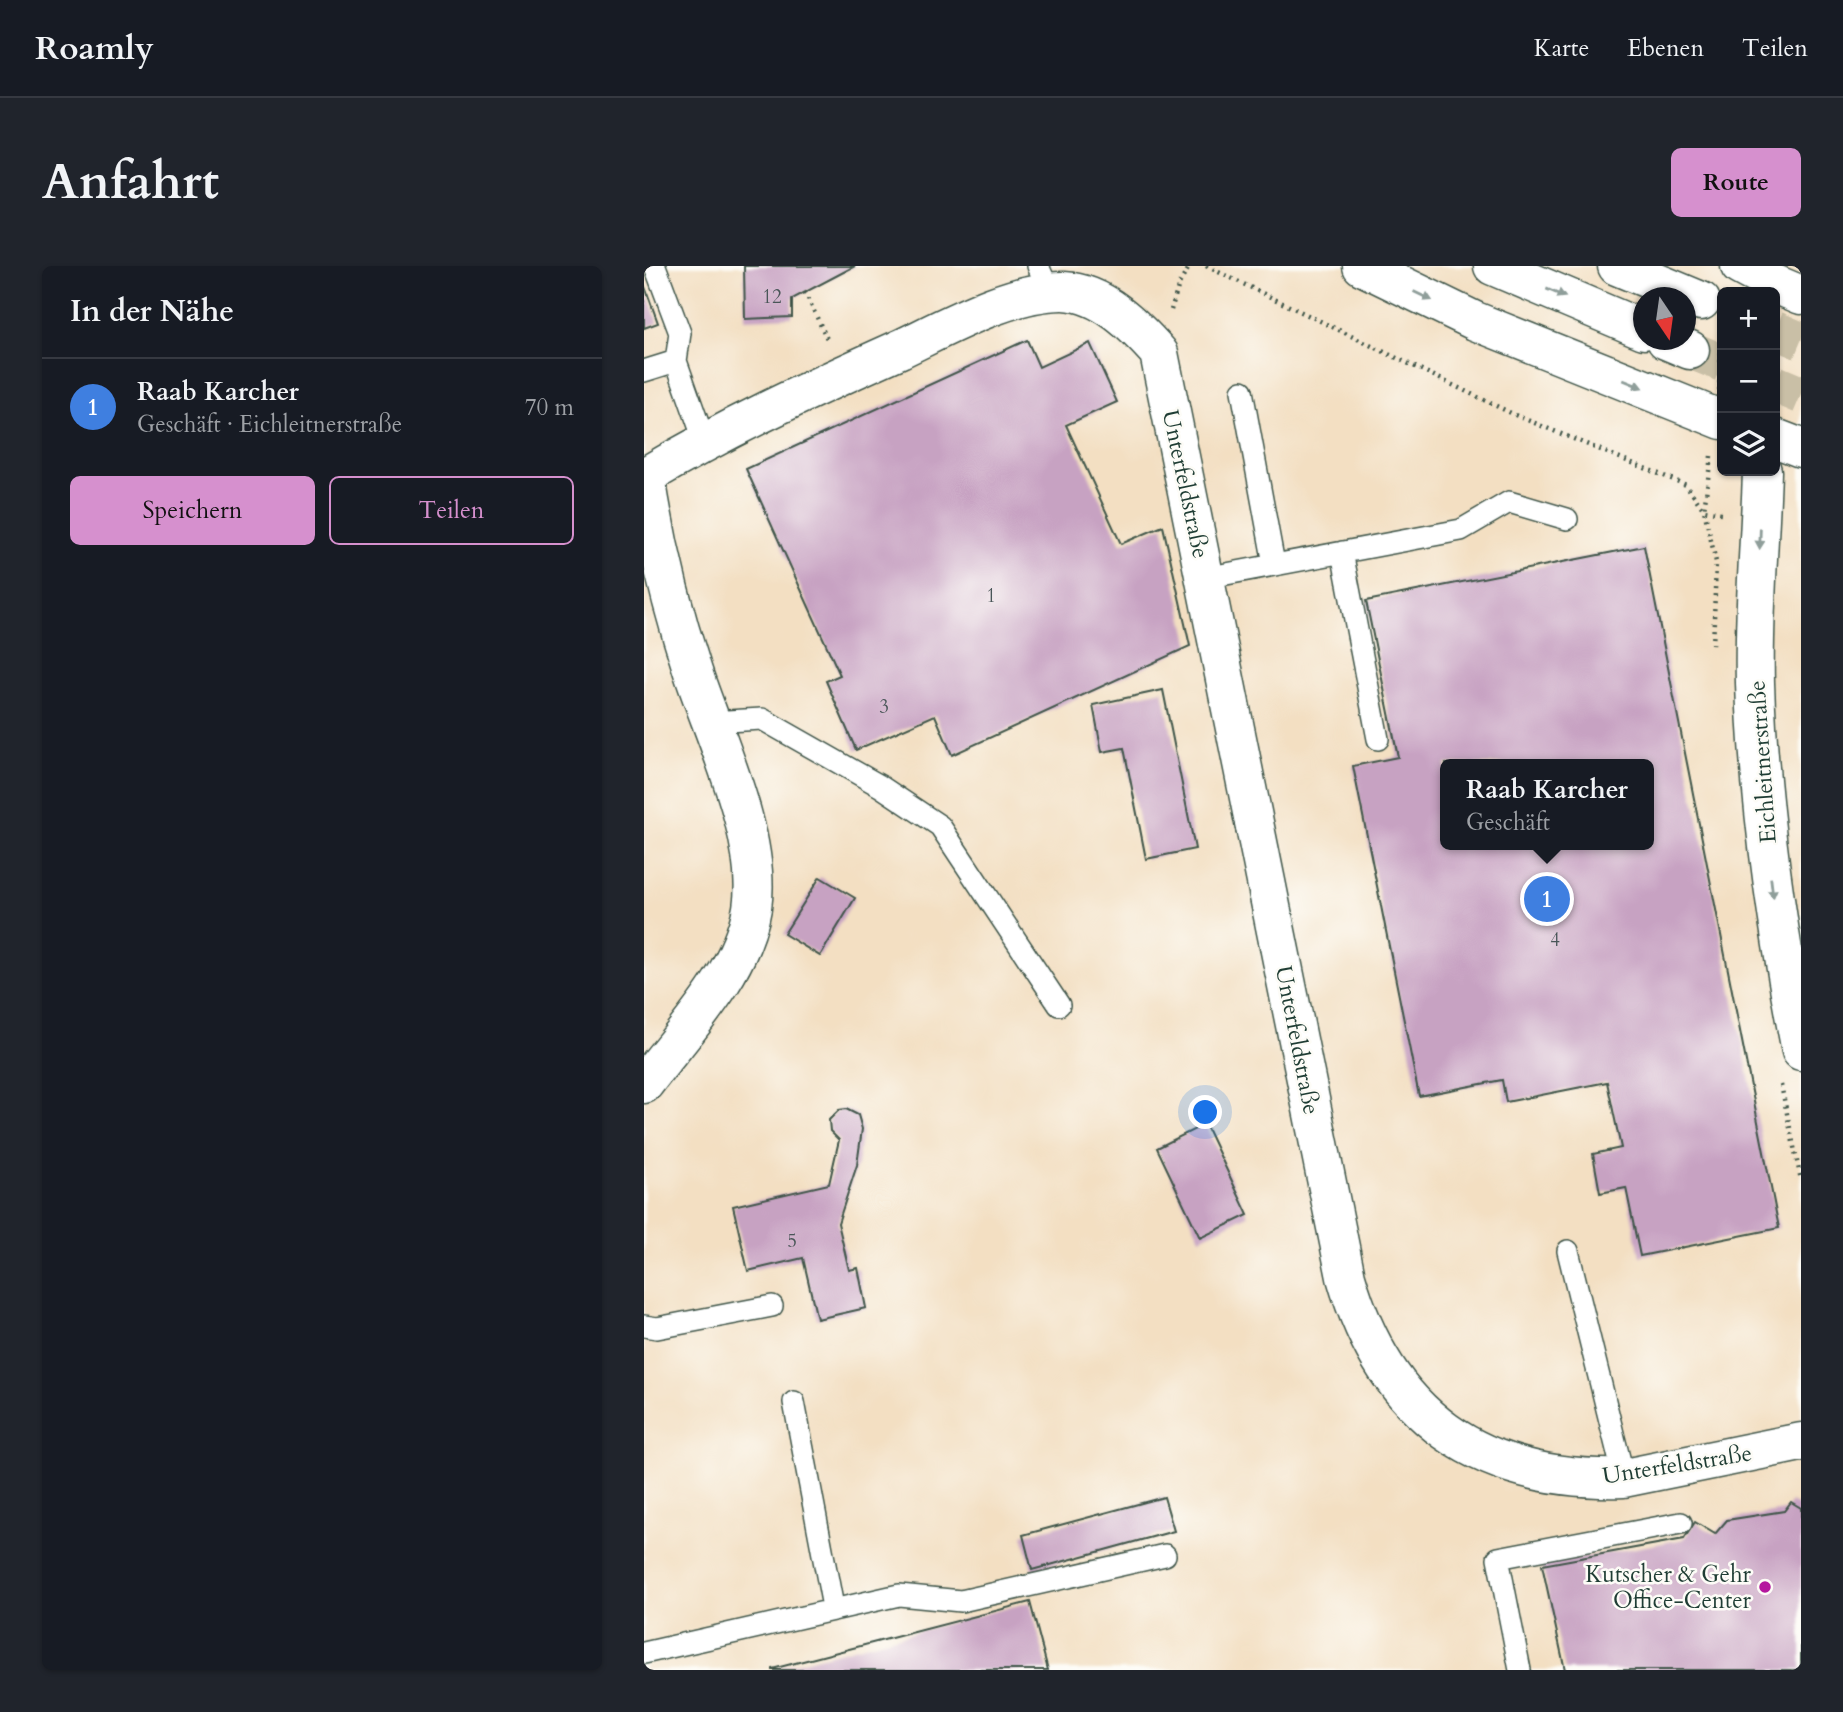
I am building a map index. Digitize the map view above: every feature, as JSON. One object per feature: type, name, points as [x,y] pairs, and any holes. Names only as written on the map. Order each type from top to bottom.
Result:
[{"type":"main road","points":[[1362,266],[1475,321],[1717,407]]},
{"type":"main road","points":[[1493,266],[1633,326]]},
{"type":"main road","points":[[1617,266],[1712,314]]},
{"type":"main road","name":"Unterfeldstraße","points":[[644,1084],[716,988],[737,953],[751,909],[754,874],[745,827],[657,548],[645,476],[704,440],[1044,280],[1064,291],[1092,299],[1139,329],[1159,353],[1346,1277],[1358,1321],[1387,1370],[1419,1409],[1467,1447],[1533,1472],[1595,1479],[1624,1478],[1801,1442]]},
{"type":"main road","points":[[1780,440],[1801,448]]},
{"type":"main road","name":"Eichleitnerstraße","points":[[1762,476],[1755,680],[1761,798],[1776,922],[1801,1051]]},
{"type":"lane","points":[[655,266],[680,333],[676,361],[704,440]]},
{"type":"lane","points":[[644,371],[676,361]]},
{"type":"lane","points":[[1241,391],[1274,564]]},
{"type":"lane","points":[[1205,578],[1461,530],[1509,502],[1567,519]]},
{"type":"lane","points":[[1342,552],[1378,739]]},
{"type":"lane","points":[[710,722],[762,719],[880,786],[940,826],[1059,1004]]},
{"type":"lane","points":[[1568,1251],[1624,1478]]},
{"type":"lane","points":[[644,1326],[657,1328],[772,1306]]},
{"type":"lane","points":[[794,1402],[833,1607]]},
{"type":"lane","points":[[1520,1670],[1498,1558],[1681,1523]]},
{"type":"lane","points":[[644,1653],[833,1607],[899,1595],[961,1601],[1164,1555]]},
{"type":"path","points":[[1206,266],[1515,415],[1686,485],[1704,510],[1716,562],[1712,612]]},
{"type":"path","points":[[804,292],[831,348]]},
{"type":"path","points":[[1712,314],[1717,373]]},
{"type":"building","points":[[744,266],[855,266],[792,299],[792,317],[745,319]]},
{"type":"building","points":[[644,284],[658,323],[644,328]]},
{"type":"building","points":[[1027,340],[1039,367],[1090,343],[1117,402],[1066,425],[1121,544],[1163,526],[1190,646],[952,755],[935,715],[856,750],[826,681],[840,675],[746,469]]},
{"type":"building","points":[[1644,546],[1779,1228],[1640,1256],[1626,1188],[1600,1193],[1593,1154],[1621,1148],[1607,1082],[1506,1102],[1502,1080],[1419,1096],[1353,766],[1398,757],[1366,601]]},
{"type":"building","points":[[1163,690],[1195,849],[1146,859],[1124,748],[1102,752],[1093,705]]},
{"type":"building","points":[[820,877],[855,898],[820,956],[784,934]]},
{"type":"building","points":[[846,1109],[858,1115],[862,1129],[857,1165],[838,1223],[849,1270],[858,1268],[866,1308],[817,1319],[803,1258],[748,1271],[733,1206],[829,1184],[839,1140],[830,1131],[829,1120],[839,1110]]},
{"type":"building","points":[[1205,1124],[1248,1215],[1200,1238],[1157,1148]]},
{"type":"building","points":[[1164,1497],[1174,1531],[1032,1570],[1023,1535]]},
{"type":"building","points":[[1791,1502],[1801,1508],[1801,1670],[1565,1670],[1542,1565],[1684,1539],[1695,1522],[1715,1534],[1727,1520],[1784,1511]]},
{"type":"building","points":[[1030,1602],[1048,1670],[772,1670],[772,1669]]},
{"type":"tunnel","points":[[1780,332],[1801,341]]},
{"type":"tunnel","points":[[1690,350],[1717,361]]},
{"type":"tunnel","points":[[1780,386],[1801,395]]},
{"type":"place","name":"Raab Karcher","points":[[1547,899]]},
{"type":"place","name":"Kutscher & Gehr Office-Center","points":[[1765,1587]]}]
